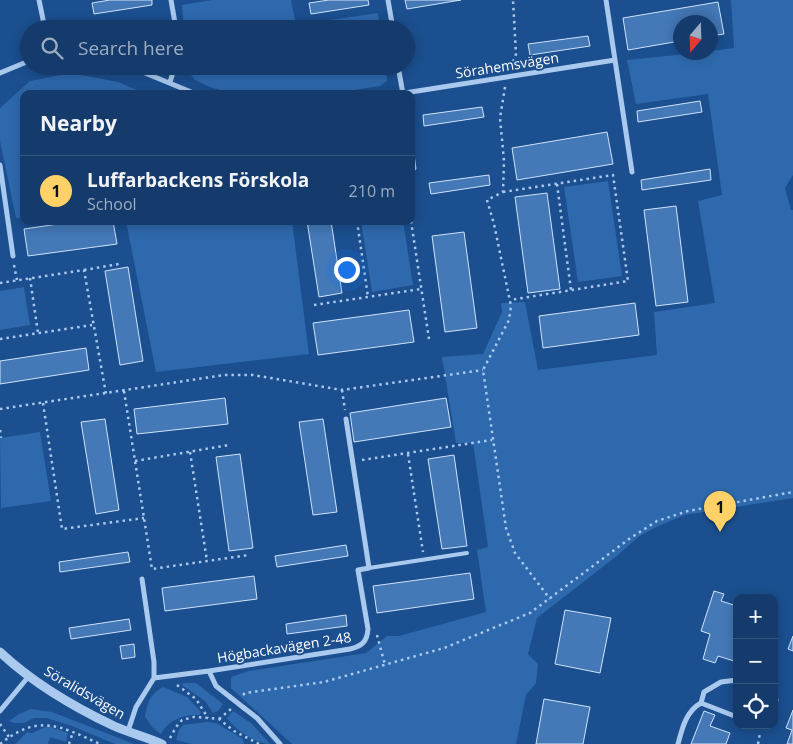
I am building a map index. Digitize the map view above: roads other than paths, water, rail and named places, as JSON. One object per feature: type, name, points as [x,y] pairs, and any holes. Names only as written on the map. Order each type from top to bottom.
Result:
[{"type":"street","points":[[39,0],[43,20]]},
{"type":"street","points":[[171,0],[174,20]]},
{"type":"street","points":[[388,0],[391,20]]},
{"type":"street","points":[[606,0],[632,172]]},
{"type":"street","name":"Sörahemsvägen","points":[[415,92],[615,60]]},
{"type":"street","points":[[0,73],[20,65]]},
{"type":"street","points":[[152,75],[187,90]]},
{"type":"street","points":[[170,82],[172,75]]},
{"type":"street","name":"Sörahemsvägen","points":[[399,75],[401,90]]},
{"type":"street","points":[[0,165],[13,256]]},
{"type":"street","points":[[346,419],[369,568]]},
{"type":"street","name":"Högbackavägen 2-48","points":[[209,671],[359,647],[367,636],[368,629],[358,570],[369,568]]},
{"type":"street","points":[[128,731],[136,707],[154,678],[154,662],[142,579]]},
{"type":"street","name":"Söralidsvägen","points":[[0,652],[29,676],[71,703],[128,731],[158,742]]},
{"type":"street","points":[[154,678],[209,671],[216,686],[257,718],[280,744]]},
{"type":"street","points":[[0,711],[29,676]]},
{"type":"street","points":[[701,703],[704,692],[712,686],[721,682],[733,680]]},
{"type":"street","points":[[678,744],[689,714],[695,706],[701,703],[733,715]]},
{"type":"lane","points":[[369,568],[424,558],[467,553]]},
{"type":"place","name":"Luffarbackens Förskola","points":[[720,532]]}]
